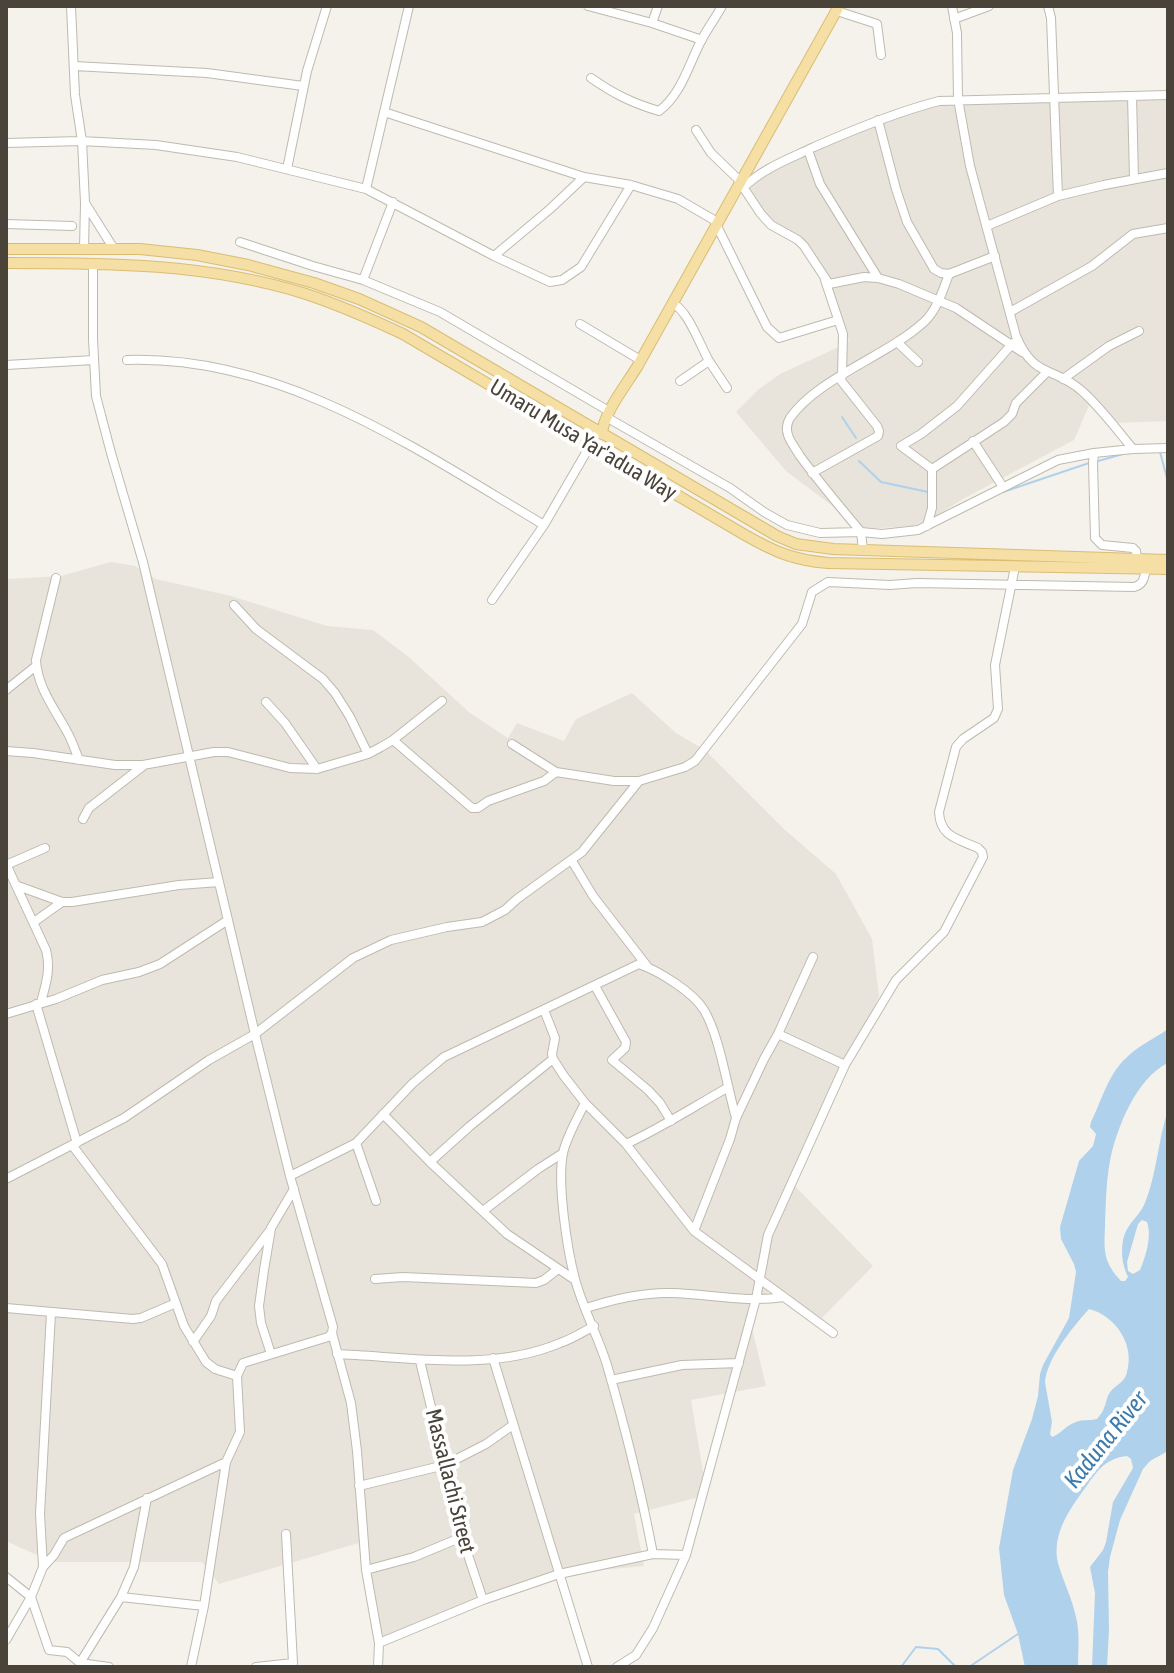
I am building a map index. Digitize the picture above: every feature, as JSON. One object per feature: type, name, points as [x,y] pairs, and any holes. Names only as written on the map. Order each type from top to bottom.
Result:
[{"type":"main road","points":[[597,431],[740,183],[836,8]]},
{"type":"main road","points":[[607,413],[637,367],[716,223]]},
{"type":"main road","name":"Umaru Musa Yar'adua Way","points":[[6,249],[114,249],[197,255],[283,273],[359,299],[421,327],[777,536],[796,544],[863,550],[1168,560]]},
{"type":"main road","points":[[57,249],[57,263]]},
{"type":"main road","name":"Umaru Musa Yar'adua Way","points":[[6,263],[138,264],[235,277],[304,293],[403,334],[787,557],[828,563],[1168,569]]},
{"type":"street","points":[[71,6],[75,95],[82,141],[84,249]]},
{"type":"street","points":[[287,169],[303,86],[327,6]]},
{"type":"street","points":[[366,189],[409,6]]},
{"type":"street","points":[[588,6],[702,40]]},
{"type":"street","points":[[652,23],[658,6]]},
{"type":"street","points":[[591,78],[630,102],[659,111],[678,89],[722,6]]},
{"type":"street","points":[[932,469],[901,446],[957,406],[1014,341],[1010,312],[970,166],[958,99],[957,33],[952,6]]},
{"type":"street","points":[[954,19],[989,6]]},
{"type":"street","points":[[1048,6],[1058,196]]},
{"type":"street","points":[[836,8],[877,24],[881,55]]},
{"type":"street","points":[[74,66],[207,73],[303,86]]},
{"type":"street","points":[[740,183],[878,120],[939,101],[1168,95]]},
{"type":"street","points":[[1132,96],[1134,179]]},
{"type":"street","points":[[384,112],[584,177],[631,185],[678,199],[716,223],[767,327],[775,336],[788,336],[838,320]]},
{"type":"street","points":[[878,120],[907,222],[934,269],[949,274],[995,256]]},
{"type":"street","points":[[696,130],[711,153],[740,183],[771,225],[804,246],[825,280],[844,343],[841,377],[879,431],[878,436],[812,473]]},
{"type":"street","points":[[6,143],[82,141],[170,147],[237,157],[366,189],[550,282],[562,280],[581,267],[631,185]]},
{"type":"street","points":[[808,150],[820,184],[878,278]]},
{"type":"street","points":[[987,226],[1058,196],[1168,173]]},
{"type":"street","points":[[494,256],[584,177]]},
{"type":"street","points":[[363,280],[393,202]]},
{"type":"street","points":[[85,203],[114,249]]},
{"type":"street","points":[[6,224],[72,226]]},
{"type":"street","points":[[1010,312],[1092,266],[1133,234],[1168,228]]},
{"type":"street","points":[[240,242],[363,280],[440,312],[720,482],[764,512],[787,525],[820,533],[906,532],[927,526],[1058,460],[1094,453],[1168,448]]},
{"type":"street","points":[[93,264],[96,396],[143,562],[290,1176],[351,1403],[366,1570],[379,1643],[378,1667]]},
{"type":"street","points":[[863,550],[861,532],[812,473],[786,428],[789,419],[807,401],[926,321],[949,274]]},
{"type":"street","points":[[825,280],[833,285],[864,277],[878,278],[964,313],[1014,341],[1031,363],[1074,384],[1133,449]]},
{"type":"street","points":[[397,316],[407,298]]},
{"type":"street","points":[[672,303],[684,312],[727,388]]},
{"type":"street","points":[[580,324],[637,358]]},
{"type":"street","points":[[1063,379],[1109,346],[1139,331]]},
{"type":"street","points":[[897,342],[918,362]]},
{"type":"street","points":[[6,365],[94,360]]},
{"type":"street","points":[[127,360],[190,364],[253,376],[335,406],[409,444],[544,525]]},
{"type":"street","points":[[680,381],[709,361]]},
{"type":"street","points":[[932,469],[1004,422],[1012,414],[1016,403],[1047,372]]},
{"type":"street","points":[[973,441],[1003,487]]},
{"type":"street","points":[[492,600],[544,525],[591,444]]},
{"type":"street","points":[[1094,453],[1095,538],[1102,545],[1133,548],[1137,559]]},
{"type":"street","points":[[927,526],[932,508],[932,469]]},
{"type":"street","points":[[617,1667],[636,1655],[653,1628],[686,1555],[761,1280],[768,1235],[845,1065],[896,980],[944,932],[983,857],[978,848],[943,831],[939,812],[956,747],[994,718],[998,709],[995,665],[1015,567]]},
{"type":"street","points":[[512,744],[556,772],[614,781],[639,781],[685,767],[697,758],[802,624],[812,592],[828,582],[1134,587],[1143,582],[1146,569]]},
{"type":"street","points":[[56,578],[36,666],[39,681],[79,760]]},
{"type":"street","points":[[234,605],[256,629],[323,679],[350,717],[368,754]]},
{"type":"street","points":[[6,690],[36,666]]},
{"type":"street","points":[[6,751],[115,765],[143,765],[228,752],[290,768],[317,769],[368,754],[393,740],[442,701]]},
{"type":"street","points":[[266,702],[317,769]]},
{"type":"street","points":[[393,740],[472,808],[544,781],[556,772]]},
{"type":"street","points":[[83,819],[89,808],[143,765]]},
{"type":"street","points":[[6,1179],[124,1118],[209,1060],[255,1034],[353,958],[391,940],[482,922],[505,910],[572,861],[639,781]]},
{"type":"street","points":[[45,848],[6,865],[49,961],[48,980],[39,1003],[74,1144],[162,1264],[184,1326],[206,1362],[215,1369],[237,1376]]},
{"type":"street","points":[[572,861],[593,896],[647,967]]},
{"type":"street","points":[[13,883],[62,902],[72,902],[179,885],[219,882]]},
{"type":"street","points":[[34,922],[62,902]]},
{"type":"street","points":[[6,1014],[56,999],[102,980],[160,964],[228,920]]},
{"type":"street","points":[[694,1231],[736,1118],[813,957]]},
{"type":"street","points":[[290,1176],[356,1143],[422,1075],[444,1057],[639,964],[673,980],[703,1008],[715,1037],[736,1118]]},
{"type":"street","points":[[595,986],[626,1042],[625,1048],[612,1060],[648,1090],[671,1121]]},
{"type":"street","points":[[544,1010],[555,1038],[553,1059],[585,1103],[626,1144],[694,1231],[833,1333]]},
{"type":"street","points":[[778,1034],[845,1065]]},
{"type":"street","points":[[430,1162],[553,1059]]},
{"type":"street","points":[[626,1144],[727,1088]]},
{"type":"street","points":[[585,1103],[563,1153],[565,1225],[575,1280],[611,1380],[653,1554]]},
{"type":"street","points":[[383,1114],[507,1234],[575,1280]]},
{"type":"street","points":[[356,1143],[376,1201]]},
{"type":"street","points":[[483,1211],[563,1153]]},
{"type":"street","points":[[193,1342],[211,1316],[216,1301],[271,1228],[294,1189]]},
{"type":"street","points":[[271,1228],[259,1306],[271,1354]]},
{"type":"street","points":[[375,1279],[403,1277],[536,1283],[558,1269]]},
{"type":"street","points":[[586,1308],[654,1293],[756,1299],[784,1297]]},
{"type":"street","points":[[6,1308],[133,1319],[176,1303]]},
{"type":"street","points":[[43,1567],[40,1514],[51,1313]]},
{"type":"street","points":[[337,1354],[420,1361],[493,1358],[548,1348],[594,1326]]},
{"type":"street","points":[[191,1667],[204,1606],[226,1462],[240,1432],[237,1376],[243,1363],[328,1337],[332,1333]]},
{"type":"street","points":[[493,1358],[588,1667]]},
{"type":"street","name":"Massallachi Street","points":[[420,1361],[462,1537],[483,1600]]},
{"type":"street","points":[[611,1380],[682,1365],[739,1363]]},
{"type":"street","points":[[359,1486],[445,1465],[486,1444],[513,1425]]},
{"type":"street","points":[[6,1640],[31,1597],[43,1567],[64,1538],[226,1462]]},
{"type":"street","points":[[80,1663],[121,1597],[134,1567],[147,1498]]},
{"type":"street","points":[[256,1667],[293,1663],[286,1534]]},
{"type":"street","points":[[366,1570],[414,1557],[462,1537]]},
{"type":"street","points":[[379,1643],[483,1600],[559,1574],[653,1554],[686,1555]]},
{"type":"street","points":[[6,1577],[31,1597],[49,1650],[67,1652],[80,1663],[109,1667]]},
{"type":"street","points":[[121,1597],[204,1606]]},
{"type":"shaded area","points":[[1168,100],[1168,421],[1115,423],[1091,401],[1074,440],[913,526],[863,529],[786,471],[736,412],[780,374],[849,340],[820,266],[766,216],[743,183],[911,108],[963,103]]},
{"type":"shaded area","points":[[111,562],[135,566],[156,579],[231,596],[327,626],[373,630],[410,658],[470,713],[508,738],[517,723],[564,741],[576,719],[632,693],[676,733],[705,750],[784,829],[836,874],[872,939],[879,996],[794,1185],[873,1266],[821,1319],[773,1288],[748,1312],[766,1386],[691,1400],[707,1495],[634,1514],[644,1566],[581,1572],[483,1600],[375,1648],[362,1542],[219,1584],[202,1562],[52,1562],[6,1541],[6,579],[61,576]]},
{"type":"water","name":"Kaduna River","points":[[1168,1029],[1168,1063],[1157,1070],[1138,1092],[1113,1148],[1107,1185],[1104,1242],[1110,1266],[1121,1281],[1125,1281],[1128,1277],[1122,1259],[1123,1240],[1149,1192],[1168,1110],[1168,1451],[1150,1461],[1143,1469],[1120,1520],[1108,1572],[1107,1667],[1092,1667],[1095,1593],[1090,1567],[1103,1550],[1113,1502],[1133,1468],[1127,1456],[1109,1462],[1096,1473],[1070,1511],[1057,1541],[1058,1563],[1077,1623],[1078,1667],[1025,1667],[1018,1634],[1004,1595],[999,1548],[1013,1470],[1032,1419],[1040,1374],[1069,1318],[1076,1272],[1061,1239],[1060,1227],[1079,1161],[1093,1146],[1096,1134],[1090,1127],[1091,1122],[1109,1081],[1130,1054]],"holes":[[[1142,1220],[1147,1222],[1148,1246],[1140,1270],[1133,1274],[1128,1271],[1127,1262],[1138,1224]],[[1089,1309],[1107,1318],[1121,1333],[1128,1352],[1127,1372],[1123,1381],[1109,1393],[1097,1419],[1072,1423],[1052,1437],[1045,1382],[1047,1373],[1062,1343]]]},
{"type":"waterway","points":[[842,417],[856,438]]},
{"type":"waterway","points":[[1160,452],[1168,482]]},
{"type":"waterway","points":[[1098,461],[1123,454]]},
{"type":"waterway","points":[[859,461],[881,482],[928,492]]},
{"type":"waterway","points":[[1003,492],[1089,463]]},
{"type":"waterway","points":[[969,1667],[1018,1634]]},
{"type":"waterway","points":[[901,1667],[916,1647],[938,1649],[956,1667]]}]
